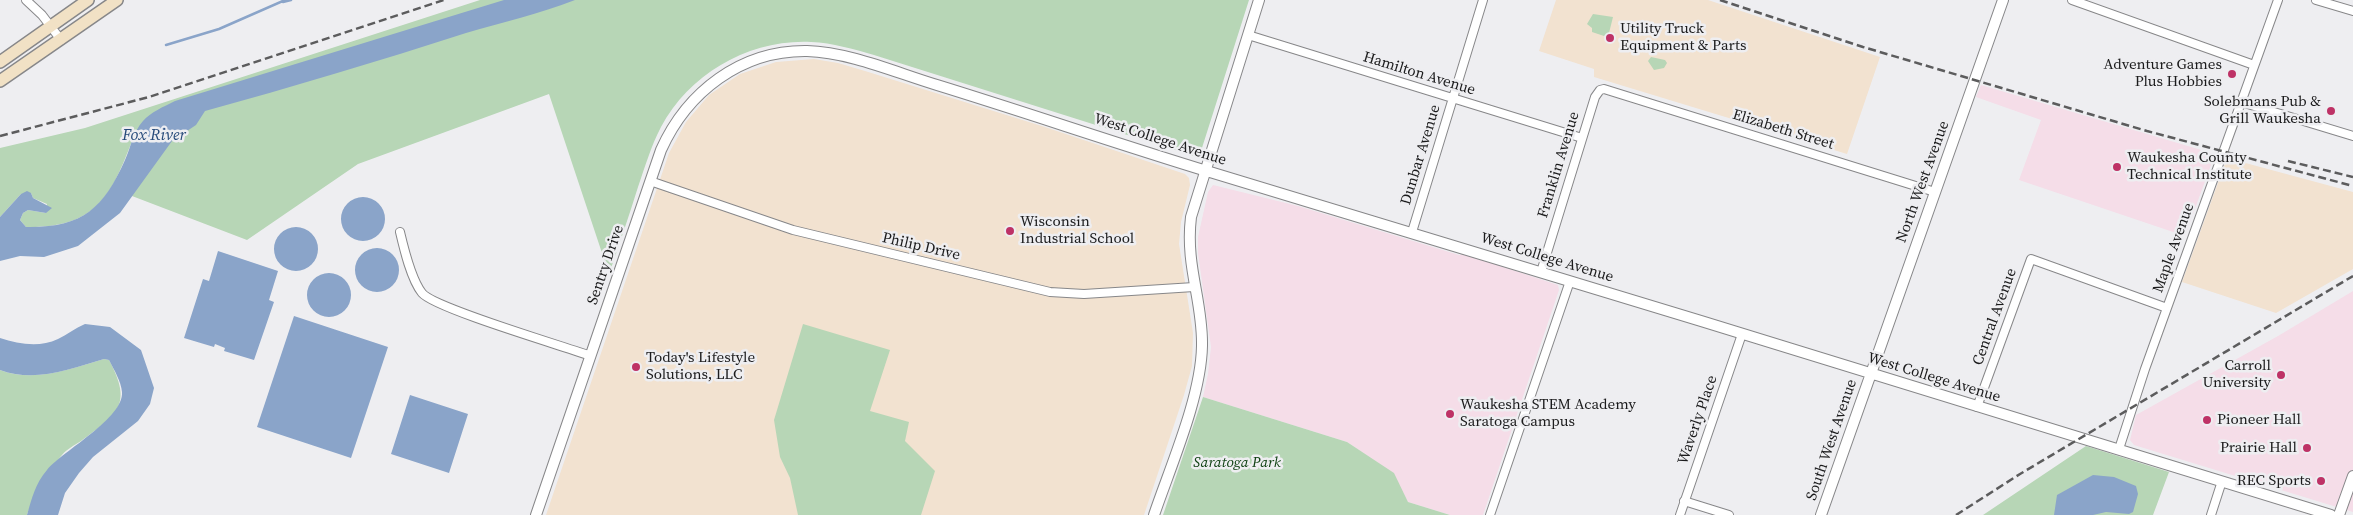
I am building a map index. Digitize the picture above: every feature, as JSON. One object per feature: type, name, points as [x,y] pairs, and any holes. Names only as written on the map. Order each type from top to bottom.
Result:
[{"type":"main road","points":[[0,62],[88,0]]},
{"type":"main road","points":[[0,81],[117,0]]},
{"type":"street","points":[[26,0],[34,6],[61,40]]},
{"type":"street","points":[[1154,515],[1194,395],[1201,368],[1201,324],[1190,261],[1189,233],[1194,205],[1259,0]]},
{"type":"street","name":"Dunbar Avenue","points":[[1412,232],[1483,0]]},
{"type":"street","name":"North West Avenue","points":[[1870,374],[2004,0]]},
{"type":"street","points":[[2072,0],[2254,66]]},
{"type":"street","name":"Maple Avenue","points":[[2119,449],[2167,308],[2278,0]]},
{"type":"street","points":[[2316,0],[2353,11]]},
{"type":"street","name":"Hamilton Avenue","points":[[1248,36],[1582,138]]},
{"type":"street","name":"West College Avenue","points":[[752,61],[777,54],[798,52],[837,55],[1204,170],[1412,232],[2331,515]]},
{"type":"street","name":"Sentry Drive","points":[[536,515],[665,140],[683,112],[715,80],[752,61]]},
{"type":"street","name":"Franklin Avenue","points":[[1541,272],[1598,92],[1604,89],[1623,95]]},
{"type":"street","name":"Elizabeth Street","points":[[1623,95],[1935,192]]},
{"type":"street","points":[[2240,102],[2353,136]]},
{"type":"street","name":"Philip Drive","points":[[650,182],[794,230],[1050,292],[1084,294],[1194,287]]},
{"type":"street","points":[[400,232],[405,253],[418,286],[427,298],[591,356]]},
{"type":"street","name":"Central Avenue","points":[[1977,407],[2031,260],[2167,308]]},
{"type":"street","points":[[1490,515],[1570,281]]},
{"type":"street","name":"Waverly Place","points":[[1680,515],[1742,334]]},
{"type":"street","name":"South West Avenue","points":[[1822,515],[1870,374]]},
{"type":"street","points":[[2339,515],[2353,476]]},
{"type":"street","points":[[2211,515],[2222,481]]},
{"type":"street","points":[[1684,501],[1730,515]]},
{"type":"shaded area","points":[[1556,0],[1708,0],[1880,57],[1847,154],[1594,77],[1594,69],[1539,51]]},
{"type":"shaded area","points":[[814,59],[838,63],[1045,127],[1185,174],[1189,178],[1190,185],[1181,222],[1179,244],[1193,333],[1192,366],[1144,515],[546,515],[669,153],[686,122],[709,95],[740,74],[776,62]]},
{"type":"shaded area","name":"Waukesha County Technical Institute","points":[[1981,85],[2215,154],[2185,236],[2019,180],[2041,120],[1976,97]]},
{"type":"shaded area","points":[[2227,158],[2353,192],[2353,269],[2276,313],[2182,282]]},
{"type":"shaded area","points":[[1213,185],[1298,206],[1459,255],[1464,254],[1558,285],[1559,290],[1483,515],[1450,515],[1408,502],[1393,473],[1347,442],[1203,397],[1211,347],[1198,253],[1198,237],[1208,192]]},
{"type":"shaded area","name":"Carroll University","points":[[2353,291],[2353,512],[2134,445],[2130,440],[2136,415],[2278,336]]},
{"type":"green space","points":[[480,0],[1249,0],[1201,151],[1194,156],[874,55],[843,47],[811,42],[788,43],[766,46],[744,53],[724,63],[688,91],[673,108],[661,127],[648,157],[609,274],[549,94],[358,164],[247,240],[132,196],[135,133],[119,174],[110,190],[87,214],[71,221],[51,226],[26,227],[20,220],[23,213],[28,210],[46,213],[47,204],[33,198],[31,193],[21,194],[0,217],[0,148],[85,128]]},
{"type":"green space","points":[[1593,14],[1613,17],[1609,33],[1604,36],[1592,32],[1592,28],[1587,24]]},
{"type":"green space","points":[[1651,57],[1665,60],[1667,63],[1664,68],[1654,70],[1648,61]]},
{"type":"green space","points":[[803,324],[890,350],[870,411],[909,422],[905,441],[935,471],[921,515],[798,515],[790,478],[780,457],[774,420]]},
{"type":"green space","points":[[104,359],[109,360],[120,388],[118,407],[104,423],[62,455],[42,484],[27,515],[0,515],[0,370],[13,374],[39,375]]},
{"type":"green space","name":"Saratoga Park","points":[[1203,397],[1347,442],[1394,473],[1408,502],[1450,515],[1163,515]]},
{"type":"green space","points":[[2086,446],[2169,472],[2153,515],[1983,515]]},
{"type":"water","name":"Fox River","points":[[504,0],[575,0],[336,74],[205,111],[196,125],[172,141],[120,213],[78,246],[44,257],[20,256],[0,261],[0,217],[21,194],[27,191],[31,193],[33,198],[52,208],[46,213],[28,210],[23,213],[20,220],[26,227],[62,224],[88,212],[99,203],[117,177],[134,135],[143,121],[175,101]]},
{"type":"water","points":[[359,197],[367,197],[379,203],[385,219],[379,235],[367,241],[359,241],[347,235],[341,223],[341,215],[347,203]]},
{"type":"water","points":[[292,227],[300,227],[312,233],[318,249],[312,265],[300,271],[292,271],[280,265],[274,253],[274,245],[280,233]]},
{"type":"water","points":[[373,248],[381,248],[393,254],[399,270],[393,286],[381,292],[373,292],[361,286],[355,274],[355,266],[361,254]]},
{"type":"water","points":[[218,251],[278,271],[269,300],[274,302],[254,360],[224,351],[225,348],[215,344],[214,347],[184,338],[203,279],[209,281]]},
{"type":"water","points":[[325,273],[333,273],[345,279],[351,295],[345,311],[333,317],[325,317],[313,311],[307,299],[307,291],[313,279]]},
{"type":"water","points":[[294,316],[388,347],[351,458],[257,427]]},
{"type":"water","points":[[85,324],[110,327],[141,350],[154,388],[150,404],[138,421],[93,457],[79,473],[65,493],[58,515],[27,515],[34,491],[43,475],[55,462],[104,423],[120,402],[122,392],[119,380],[109,360],[104,359],[39,375],[13,374],[0,370],[0,338],[22,343],[51,342]]},
{"type":"water","points":[[410,395],[468,414],[449,473],[391,454]]},
{"type":"water","points":[[2093,475],[2114,477],[2136,486],[2138,494],[2133,512],[2129,514],[2106,512],[2093,515],[2054,515],[2057,495]]},
{"type":"waterway","points":[[166,45],[219,29],[285,0]]},
{"type":"waterway","points":[[283,2],[291,0]]},
{"type":"railway","points":[[0,136],[149,97],[444,0]]},
{"type":"railway","points":[[1720,0],[1863,47],[2147,131],[2353,186]]},
{"type":"railway","points":[[2288,161],[2353,177]]},
{"type":"railway","points":[[1956,515],[2020,474],[2353,276]]},
{"type":"place","name":"Utility Truck Equipment & Parts","points":[[1610,38]]},
{"type":"place","name":"Adventure Games Plus Hobbies","points":[[2232,74]]},
{"type":"place","name":"Solebmans Pub & Grill Waukesha","points":[[2331,111]]},
{"type":"place","name":"Waukesha County Technical Institute","points":[[2117,167]]},
{"type":"place","name":"Wisconsin Industrial School","points":[[1010,231]]},
{"type":"place","name":"Today's Lifestyle Solutions, LLC","points":[[636,367]]},
{"type":"place","name":"Carroll University","points":[[2281,375]]},
{"type":"place","name":"Waukesha STEM Academy Saratoga Campus","points":[[1450,414]]},
{"type":"place","name":"Pioneer Hall","points":[[2207,420]]},
{"type":"place","name":"Prairie Hall","points":[[2307,448]]},
{"type":"place","name":"REC Sports","points":[[2321,481]]}]
